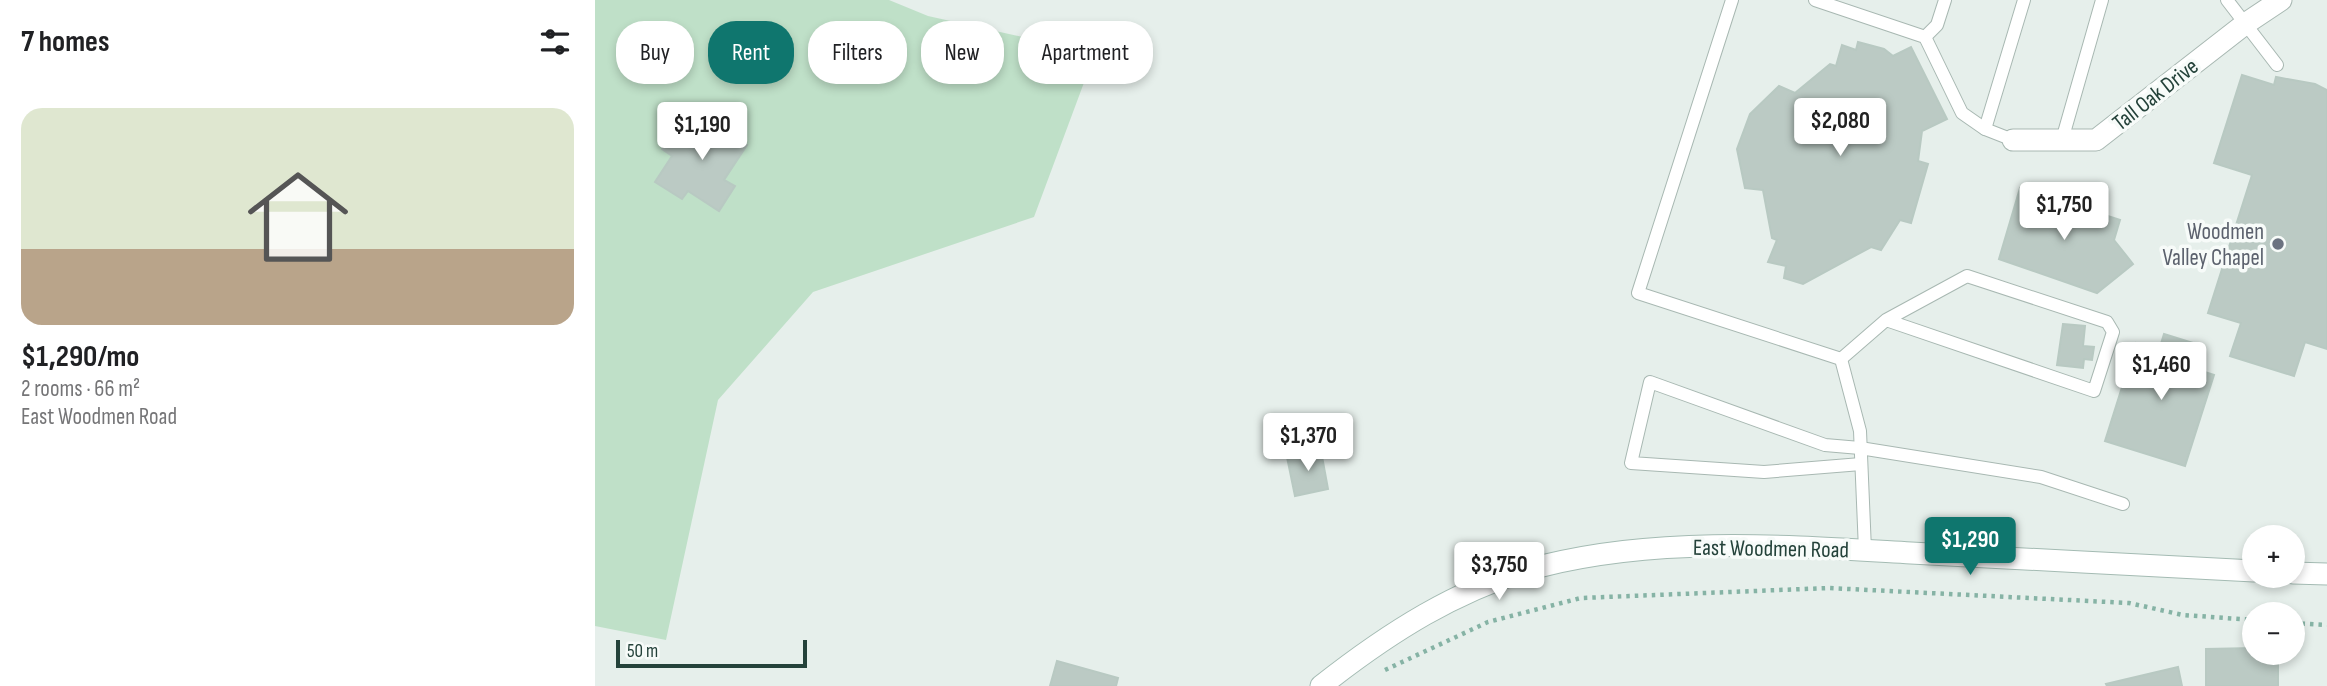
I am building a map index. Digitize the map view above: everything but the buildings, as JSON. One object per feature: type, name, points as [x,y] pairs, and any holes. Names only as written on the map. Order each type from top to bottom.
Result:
[{"type":"main road","name":"Tall Oak Drive","points":[[2013,140],[2097,140],[2245,24],[2281,0]]},
{"type":"main road","name":"East Woodmen Road","points":[[1321,686],[1363,653],[1423,614],[1491,582],[1542,566],[1602,555],[1687,545],[1865,550],[2242,570]]},
{"type":"main road","points":[[2305,573],[2327,574]]},
{"type":"lane","points":[[1732,0],[1638,292],[1841,359]]},
{"type":"lane","points":[[1815,0],[1925,37],[1962,113],[1986,129],[2013,140]]},
{"type":"lane","points":[[1925,37],[1937,25],[1945,0]]},
{"type":"lane","points":[[1986,129],[2024,0]]},
{"type":"lane","points":[[2062,140],[2102,0]]},
{"type":"lane","points":[[2227,0],[2277,65]]},
{"type":"lane","points":[[1841,359],[1886,320],[1967,276],[2108,322],[2113,332],[2094,391],[1886,320]]},
{"type":"lane","points":[[1841,359],[1860,431],[1865,550]]},
{"type":"lane","points":[[1861,464],[1764,472],[1630,463],[1650,382],[1825,445],[1860,448],[2041,477],[2123,504]]},
{"type":"path","points":[[1383,671],[1488,622],[1581,598],[1829,588],[2129,603],[2183,615],[2242,619]]},
{"type":"path","points":[[2305,623],[2327,625]]},
{"type":"green space","points":[[595,0],[889,0],[928,16],[951,21],[921,21],[921,84],[1004,84],[1004,33],[1018,36],[1018,84],[1083,84],[1034,217],[813,292],[718,400],[666,640],[595,626]]},
{"type":"place","name":"Woodmen Valley Chapel","points":[[2278,244]]}]
